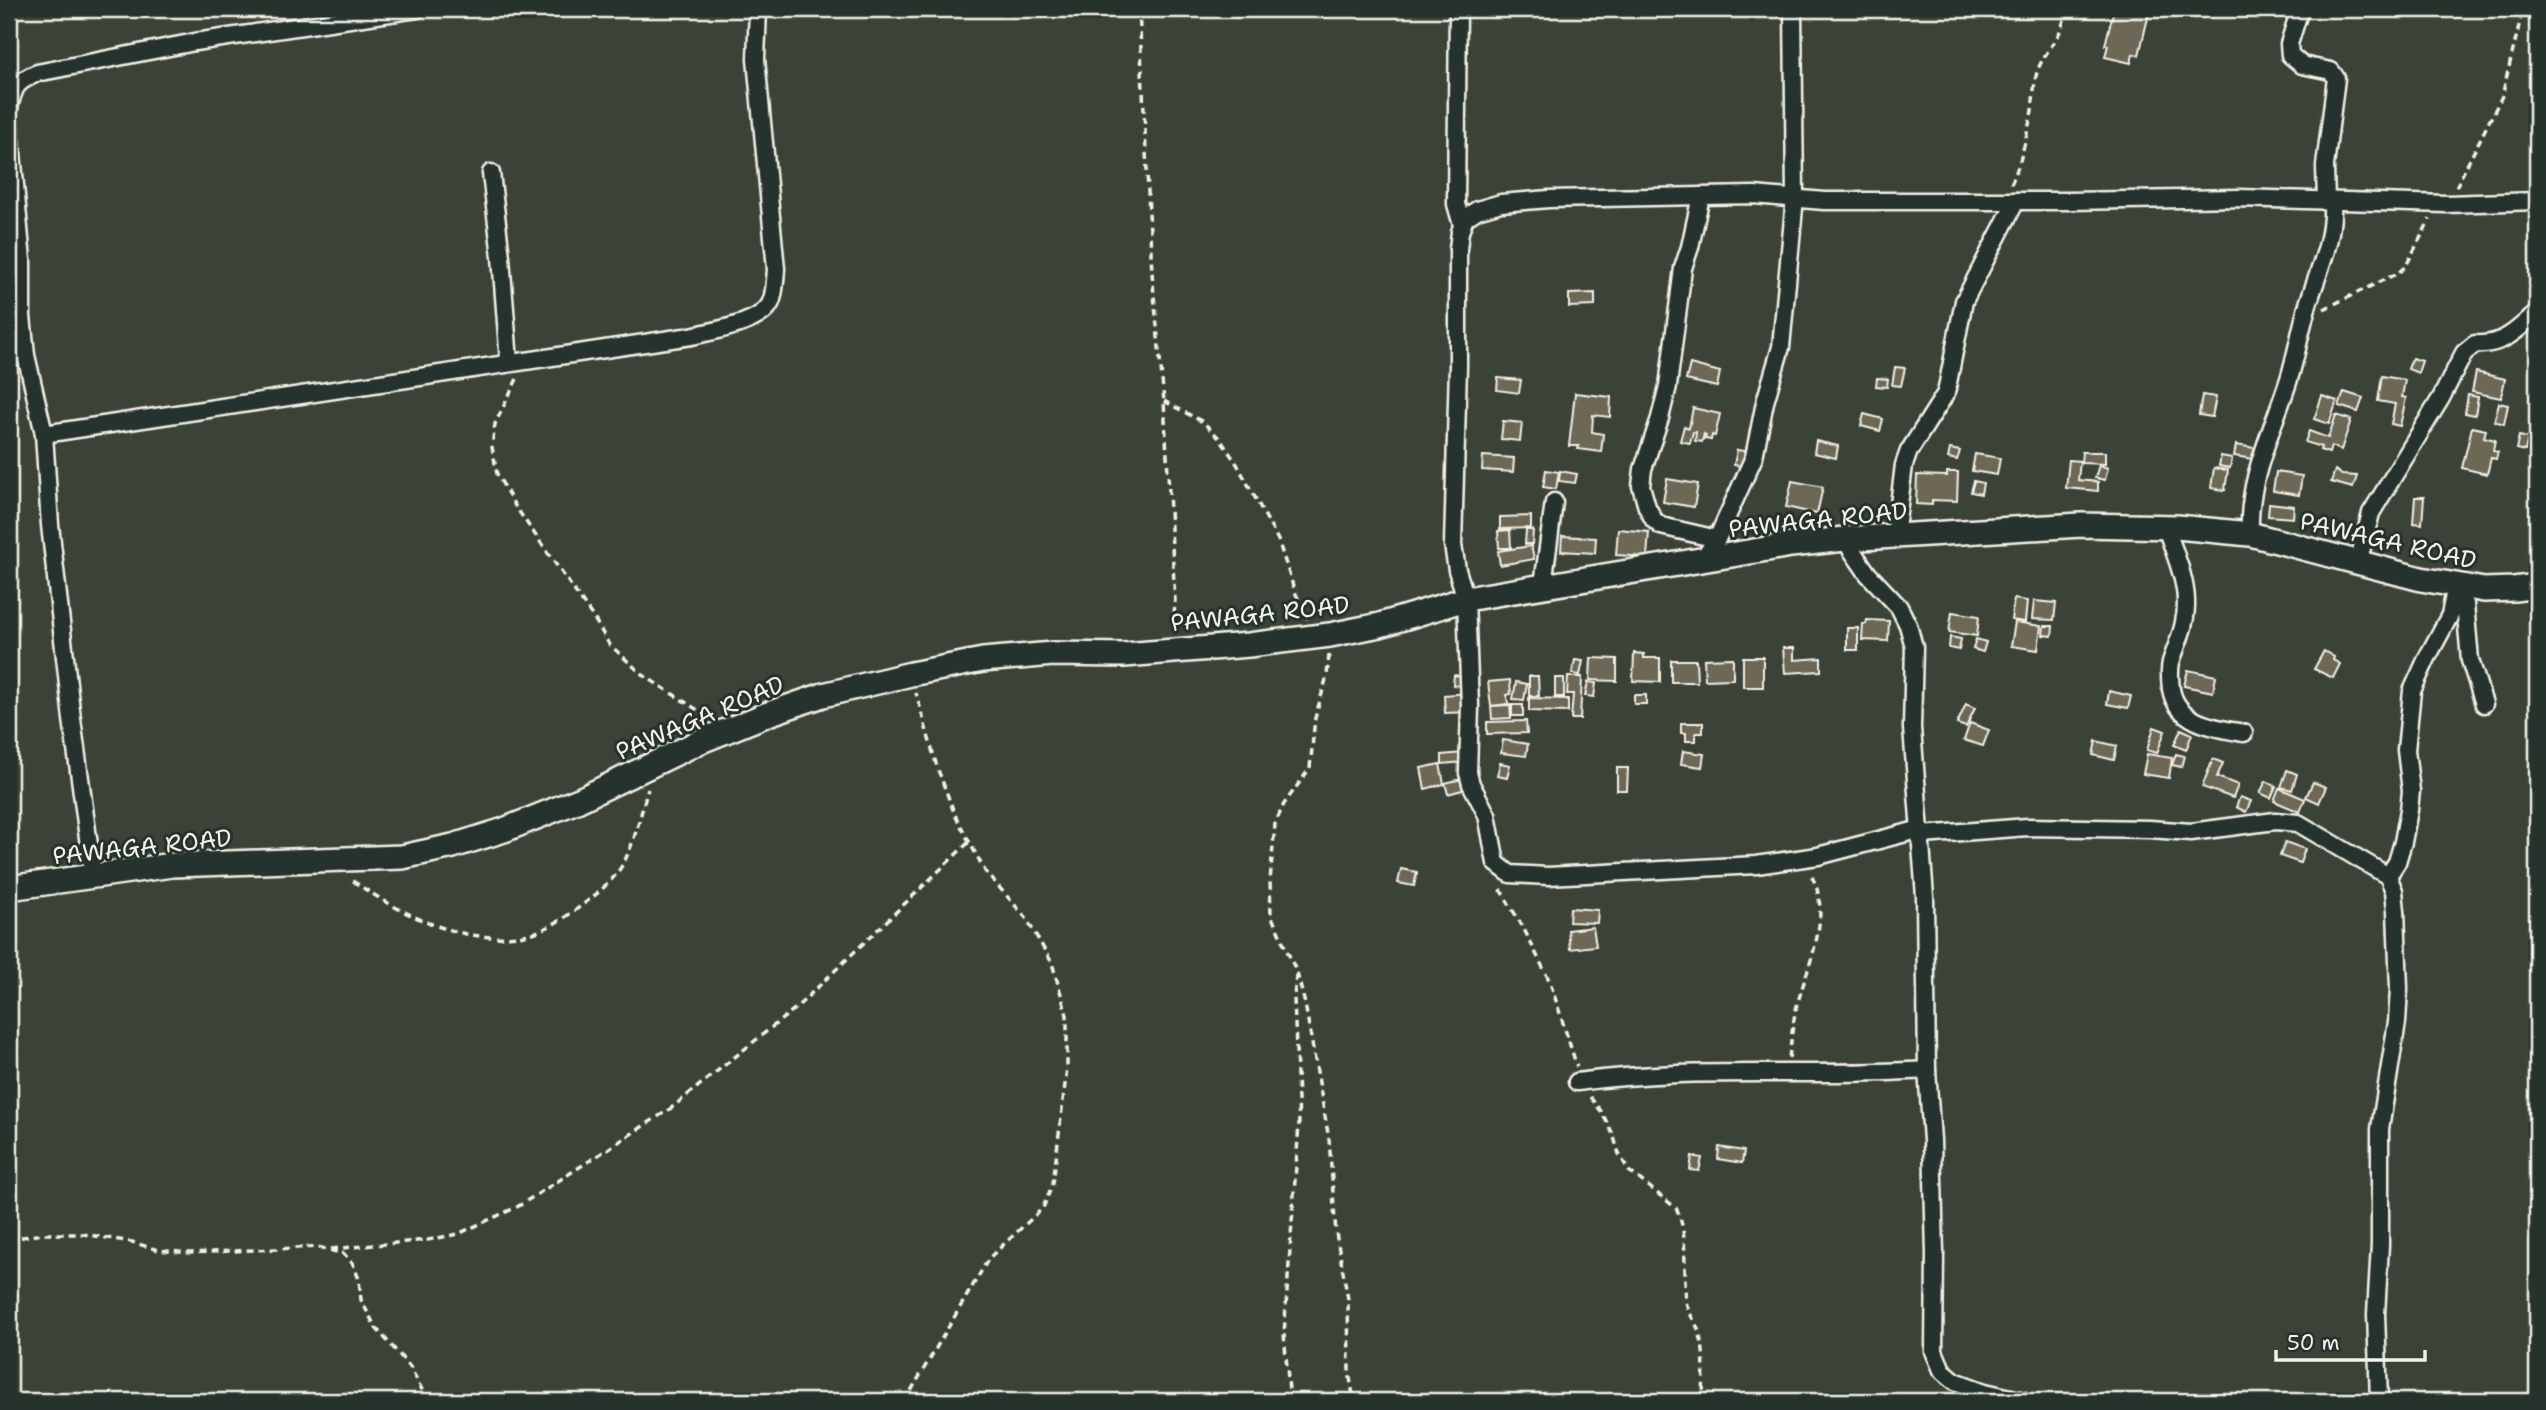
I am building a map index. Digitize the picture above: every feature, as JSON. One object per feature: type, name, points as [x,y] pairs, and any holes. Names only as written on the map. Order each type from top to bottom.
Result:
[{"type":"main road","name":"PAWAGA ROAD","points":[[9,888],[172,865],[402,857],[453,846],[504,830],[579,800],[730,729],[822,695],[911,674],[983,660],[1053,654],[1124,655],[1323,636],[1380,625],[1466,599],[1703,559],[1844,540],[2081,525],[2166,527],[2250,534],[2456,589],[2514,589],[2537,586]]},
{"type":"street","points":[[9,108],[13,89],[22,80],[37,73],[195,42],[417,9]]},
{"type":"street","points":[[44,434],[509,362],[558,358],[701,334],[761,315],[771,303],[776,269],[756,59],[758,9]]},
{"type":"street","points":[[1458,9],[1457,204],[1462,225]]},
{"type":"street","points":[[1703,559],[1717,539],[1754,457],[1765,402],[1782,347],[1795,197],[1793,9]]},
{"type":"street","points":[[2250,534],[2251,506],[2258,466],[2289,379],[2330,239],[2333,218],[2325,166],[2336,78],[2331,71],[2302,65],[2290,55],[2289,44],[2300,9]]},
{"type":"street","points":[[9,120],[22,261],[22,316],[26,355],[44,434],[50,525],[93,875]]},
{"type":"street","points":[[491,173],[509,362]]},
{"type":"street","points":[[1701,196],[1683,268],[1668,386],[1643,469],[1641,486],[1647,507],[1661,526],[1717,539]]},
{"type":"street","points":[[2379,1401],[2376,1314],[2380,1245],[2380,1129],[2397,1022],[2399,989],[2395,901],[2388,876],[2298,824],[2275,821],[2191,832],[2028,827],[1922,832],[1756,865],[1619,871],[1580,876],[1510,874],[1499,866],[1484,807],[1468,773],[1470,706],[1466,599],[1453,545],[1458,249],[1465,218],[1478,210],[1501,203],[1701,196],[1795,197],[1824,201],[2239,198],[2441,204],[2537,201]]},
{"type":"street","points":[[1895,537],[1906,458],[1917,435],[1946,393],[1958,324],[1965,301],[2008,201]]},
{"type":"street","points":[[2358,563],[2371,513],[2441,398],[2464,353],[2475,344],[2490,345],[2500,341],[2537,312]]},
{"type":"street","points":[[1543,585],[1554,502]]},
{"type":"street","points":[[2166,527],[2186,600],[2179,644],[2171,664],[2172,696],[2186,715],[2201,724],[2244,733]]},
{"type":"street","points":[[1844,540],[1868,574],[1899,607],[1908,625],[1914,647],[1912,727],[1922,832],[1927,1070],[1936,1254],[1933,1344],[1942,1370],[1963,1385],[2024,1401]]},
{"type":"street","points":[[2388,876],[2400,852],[2409,810],[2411,791],[2406,750],[2412,691],[2446,625],[2456,589]]},
{"type":"street","points":[[2456,589],[2465,604],[2470,660],[2484,704]]},
{"type":"street","points":[[1577,1082],[1659,1073],[1878,1073],[1927,1070]]},
{"type":"path","points":[[1139,9],[1152,273],[1164,401],[1175,601],[1172,650]]},
{"type":"path","points":[[2008,201],[2031,115],[2040,65],[2061,34],[2066,9]]},
{"type":"path","points":[[2305,317],[2398,273],[2406,266],[2441,204],[2469,164],[2502,96],[2523,9]]},
{"type":"path","points":[[529,360],[518,376],[495,424],[493,437],[497,474],[515,506],[615,650],[643,675],[730,729]]},
{"type":"path","points":[[1164,401],[1203,422],[1220,439],[1237,464],[1278,540],[1295,592],[1323,636],[1327,676],[1315,718],[1310,768],[1284,804],[1275,824],[1270,881],[1271,915],[1297,973],[1306,1004],[1329,1139],[1336,1233],[1348,1299],[1349,1372],[1354,1401]]},
{"type":"path","points":[[905,1401],[989,1258],[1043,1208],[1053,1183],[1067,1068],[1067,1015],[1052,963],[1026,918],[985,871],[955,816],[937,767],[911,674]]},
{"type":"path","points":[[325,861],[372,894],[427,923],[488,936],[531,934],[554,923],[603,889],[625,861],[656,763]]},
{"type":"path","points":[[331,1249],[428,1240],[458,1234],[517,1207],[670,1110],[797,1007],[969,842]]},
{"type":"path","points":[[1787,1073],[1795,1014],[1820,916],[1819,895],[1813,878],[1800,858]]},
{"type":"path","points":[[1499,866],[1498,885],[1523,927],[1557,1002],[1576,1066],[1577,1082],[1586,1089],[1601,1111],[1629,1171],[1676,1208],[1680,1215],[1684,1234],[1686,1304],[1702,1345],[1703,1401]]},
{"type":"path","points":[[1290,1401],[1284,1334],[1299,1124],[1294,998],[1297,973]]},
{"type":"path","points":[[9,1239],[43,1234],[83,1234],[132,1242],[158,1250],[188,1253],[318,1247],[344,1254],[353,1264],[359,1279],[361,1300],[376,1328],[410,1367],[428,1401]]},
{"type":"building","points":[[2114,9],[2150,9],[2139,55],[2133,54],[2131,63],[2105,57],[2108,45],[2105,45]]},
{"type":"building","points":[[1595,293],[1595,306],[1569,307],[1569,294]]},
{"type":"building","points":[[2412,358],[2422,361],[2418,373],[2408,369]]},
{"type":"building","points":[[1690,364],[1720,372],[1717,387],[1686,380]]},
{"type":"building","points":[[1895,367],[1905,368],[1901,386],[1892,385]]},
{"type":"building","points":[[2476,372],[2505,379],[2501,398],[2472,392]]},
{"type":"building","points":[[2382,376],[2405,380],[2402,397],[2406,398],[2400,426],[2391,424],[2395,404],[2378,401]]},
{"type":"building","points":[[1498,378],[1521,380],[1519,393],[1497,390]]},
{"type":"building","points":[[1877,378],[1888,379],[1887,387],[1876,386]]},
{"type":"building","points":[[2344,392],[2363,398],[2358,412],[2339,406]]},
{"type":"building","points":[[1575,393],[1611,397],[1610,417],[1593,415],[1592,432],[1603,434],[1601,452],[1569,446]]},
{"type":"building","points":[[2202,395],[2216,397],[2212,417],[2199,415]]},
{"type":"building","points":[[2468,395],[2478,397],[2475,415],[2465,413]]},
{"type":"building","points":[[2322,396],[2337,401],[2329,424],[2314,419]]},
{"type":"building","points":[[2499,403],[2508,405],[2504,424],[2494,421]]},
{"type":"building","points":[[1693,408],[1720,414],[1715,436],[1712,435],[1711,440],[1705,439],[1704,434],[1702,442],[1695,441],[1696,432],[1693,432],[1690,443],[1680,441],[1684,426],[1689,428]]},
{"type":"building","points":[[1864,414],[1883,419],[1880,431],[1861,426]]},
{"type":"building","points":[[2336,415],[2351,420],[2341,450],[2331,446],[2329,453],[2320,450],[2321,447],[2305,442],[2309,431],[2328,438]]},
{"type":"building","points":[[1503,421],[1522,423],[1520,441],[1501,439]]},
{"type":"building","points":[[2472,427],[2486,430],[2484,437],[2495,440],[2493,451],[2498,452],[2496,459],[2491,458],[2487,474],[2462,468]]},
{"type":"building","points":[[2519,436],[2528,438],[2525,451],[2516,449]]},
{"type":"building","points":[[1816,441],[1838,446],[1836,458],[1814,453]]},
{"type":"building","points":[[2236,445],[2255,448],[2253,459],[2234,456]]},
{"type":"building","points":[[1950,449],[1960,451],[1957,460],[1948,458]]},
{"type":"building","points":[[1737,450],[1745,451],[1742,466],[1734,465]]},
{"type":"building","points":[[2082,452],[2105,452],[2105,464],[2081,463]]},
{"type":"building","points":[[1975,454],[2000,458],[1997,475],[1972,471]]},
{"type":"building","points":[[1483,456],[1514,458],[1513,472],[1482,470]]},
{"type":"building","points":[[2221,456],[2232,458],[2230,468],[2219,466]]},
{"type":"building","points":[[2069,460],[2080,461],[2078,480],[2098,482],[2098,491],[2066,488]]},
{"type":"building","points":[[2099,465],[2108,468],[2105,480],[2095,478]]},
{"type":"building","points":[[2214,468],[2228,470],[2225,490],[2211,488]]},
{"type":"building","points":[[1546,470],[1559,472],[1556,489],[1543,487]]},
{"type":"building","points":[[2335,470],[2342,475],[2357,476],[2353,488],[2331,482]]},
{"type":"building","points":[[1560,471],[1577,474],[1575,483],[1559,481]]},
{"type":"building","points":[[1947,472],[1958,472],[1957,501],[1932,500],[1932,505],[1916,504],[1917,475],[1947,476]]},
{"type":"building","points":[[2276,472],[2302,476],[2299,495],[2273,491]]},
{"type":"building","points":[[1667,479],[1698,484],[1694,507],[1663,502]]},
{"type":"building","points":[[1792,481],[1823,487],[1817,514],[1786,507]]},
{"type":"building","points":[[1974,481],[1983,483],[1981,494],[1971,492]]},
{"type":"building","points":[[2415,497],[2424,497],[2422,524],[2413,523]]},
{"type":"building","points":[[2269,503],[2294,506],[2293,518],[2268,516]]},
{"type":"building","points":[[1531,516],[1531,528],[1500,529],[1500,517]]},
{"type":"building","points":[[1618,529],[1649,532],[1647,557],[1616,555]]},
{"type":"building","points":[[1510,530],[1511,548],[1499,548],[1498,531]]},
{"type":"building","points":[[1526,530],[1533,530],[1532,544],[1525,544]]},
{"type":"building","points":[[1562,536],[1596,538],[1595,553],[1561,551]]},
{"type":"building","points":[[1531,546],[1534,559],[1500,565],[1498,551]]},
{"type":"building","points":[[2014,599],[2027,601],[2025,622],[2011,620]]},
{"type":"building","points":[[2034,601],[2056,603],[2054,620],[2032,619]]},
{"type":"building","points":[[1952,612],[1979,616],[1977,636],[1949,632]]},
{"type":"building","points":[[1867,620],[1889,621],[1888,641],[1862,640],[1863,624],[1866,624]]},
{"type":"building","points":[[2015,622],[2041,626],[2038,650],[2011,646]]},
{"type":"building","points":[[2044,626],[2053,626],[2052,636],[2043,635]]},
{"type":"building","points":[[1847,628],[1858,628],[1858,650],[1847,650]]},
{"type":"building","points":[[1950,637],[1961,639],[1959,650],[1949,648]]},
{"type":"building","points":[[1976,639],[1986,642],[1983,652],[1973,649]]},
{"type":"building","points":[[1783,648],[1794,648],[1794,660],[1821,658],[1821,671],[1785,673]]},
{"type":"building","points":[[2324,651],[2340,664],[2333,678],[2314,669]]},
{"type":"building","points":[[1634,653],[1644,654],[1644,658],[1660,658],[1660,682],[1633,681]]},
{"type":"building","points":[[1743,657],[1763,657],[1763,687],[1743,687]]},
{"type":"building","points":[[1591,658],[1617,659],[1617,681],[1590,680]]},
{"type":"building","points":[[1733,658],[1733,679],[1705,680],[1704,659]]},
{"type":"building","points":[[1575,660],[1583,661],[1580,675],[1572,674]]},
{"type":"building","points":[[1671,660],[1696,660],[1697,682],[1671,682]]},
{"type":"building","points":[[2188,670],[2216,676],[2213,692],[2184,686]]},
{"type":"building","points":[[1454,675],[1469,678],[1467,687],[1453,685]]},
{"type":"building","points":[[1529,676],[1538,676],[1539,696],[1529,696]]},
{"type":"building","points":[[1568,677],[1582,677],[1580,719],[1571,719],[1573,694],[1567,694]]},
{"type":"building","points":[[1555,678],[1564,678],[1564,697],[1555,697]]},
{"type":"building","points":[[1510,680],[1511,694],[1507,695],[1508,704],[1491,706],[1488,682]]},
{"type":"building","points":[[1516,682],[1527,684],[1524,700],[1513,699]]},
{"type":"building","points":[[1588,682],[1596,683],[1594,697],[1585,696]]},
{"type":"building","points":[[2109,691],[2131,696],[2128,708],[2107,704]]},
{"type":"building","points":[[1468,693],[1469,712],[1445,713],[1444,695]]},
{"type":"building","points":[[1634,695],[1646,695],[1646,704],[1634,704]]},
{"type":"building","points":[[1529,698],[1568,699],[1568,712],[1529,711]]},
{"type":"building","points":[[1966,704],[1975,708],[1966,727],[1957,724]]},
{"type":"building","points":[[1510,705],[1511,718],[1492,719],[1491,706]]},
{"type":"building","points":[[1512,705],[1523,705],[1523,716],[1512,716]]},
{"type":"building","points":[[1526,721],[1527,733],[1487,734],[1487,722]]},
{"type":"building","points":[[1681,723],[1703,723],[1703,733],[1696,733],[1696,741],[1686,741],[1686,733],[1681,733]]},
{"type":"building","points":[[1970,723],[1989,730],[1983,746],[1964,740]]},
{"type":"building","points":[[2154,727],[2165,731],[2157,753],[2147,750]]},
{"type":"building","points":[[2181,729],[2192,734],[2186,750],[2174,745]]},
{"type":"building","points":[[1503,740],[1528,744],[1526,756],[1501,753]]},
{"type":"building","points":[[2096,741],[2117,746],[2114,760],[2093,755]]},
{"type":"building","points":[[1683,751],[1704,754],[1702,767],[1681,764]]},
{"type":"building","points":[[1463,753],[1464,762],[1442,764],[1442,755]]},
{"type":"building","points":[[2147,754],[2172,758],[2169,778],[2143,774]]},
{"type":"building","points":[[2176,754],[2184,756],[2181,767],[2172,765]]},
{"type":"building","points":[[2213,759],[2223,763],[2217,777],[2238,785],[2233,798],[2202,787]]},
{"type":"building","points":[[1500,763],[1510,765],[1507,778],[1497,776]]},
{"type":"building","points":[[1440,764],[1444,784],[1425,789],[1421,768]]},
{"type":"building","points":[[1617,768],[1628,768],[1627,790],[1617,790]]},
{"type":"building","points":[[2287,770],[2297,774],[2292,790],[2281,787]]},
{"type":"building","points":[[1466,778],[1469,788],[1448,794],[1445,783]]},
{"type":"building","points":[[2266,781],[2276,786],[2271,798],[2260,793]]},
{"type":"building","points":[[2313,782],[2326,787],[2319,803],[2306,797]]},
{"type":"building","points":[[2279,788],[2305,799],[2300,812],[2274,801]]},
{"type":"building","points":[[2240,797],[2251,801],[2246,812],[2236,807]]},
{"type":"building","points":[[2285,842],[2305,849],[2300,863],[2280,856]]},
{"type":"building","points":[[1401,869],[1417,872],[1414,886],[1398,883]]},
{"type":"building","points":[[1570,908],[1598,910],[1597,923],[1569,922]]},
{"type":"building","points":[[1593,927],[1596,946],[1570,949],[1568,930]]},
{"type":"building","points":[[1719,1147],[1744,1151],[1742,1163],[1718,1159]]},
{"type":"building","points":[[1692,1156],[1702,1158],[1699,1171],[1690,1170]]}]
